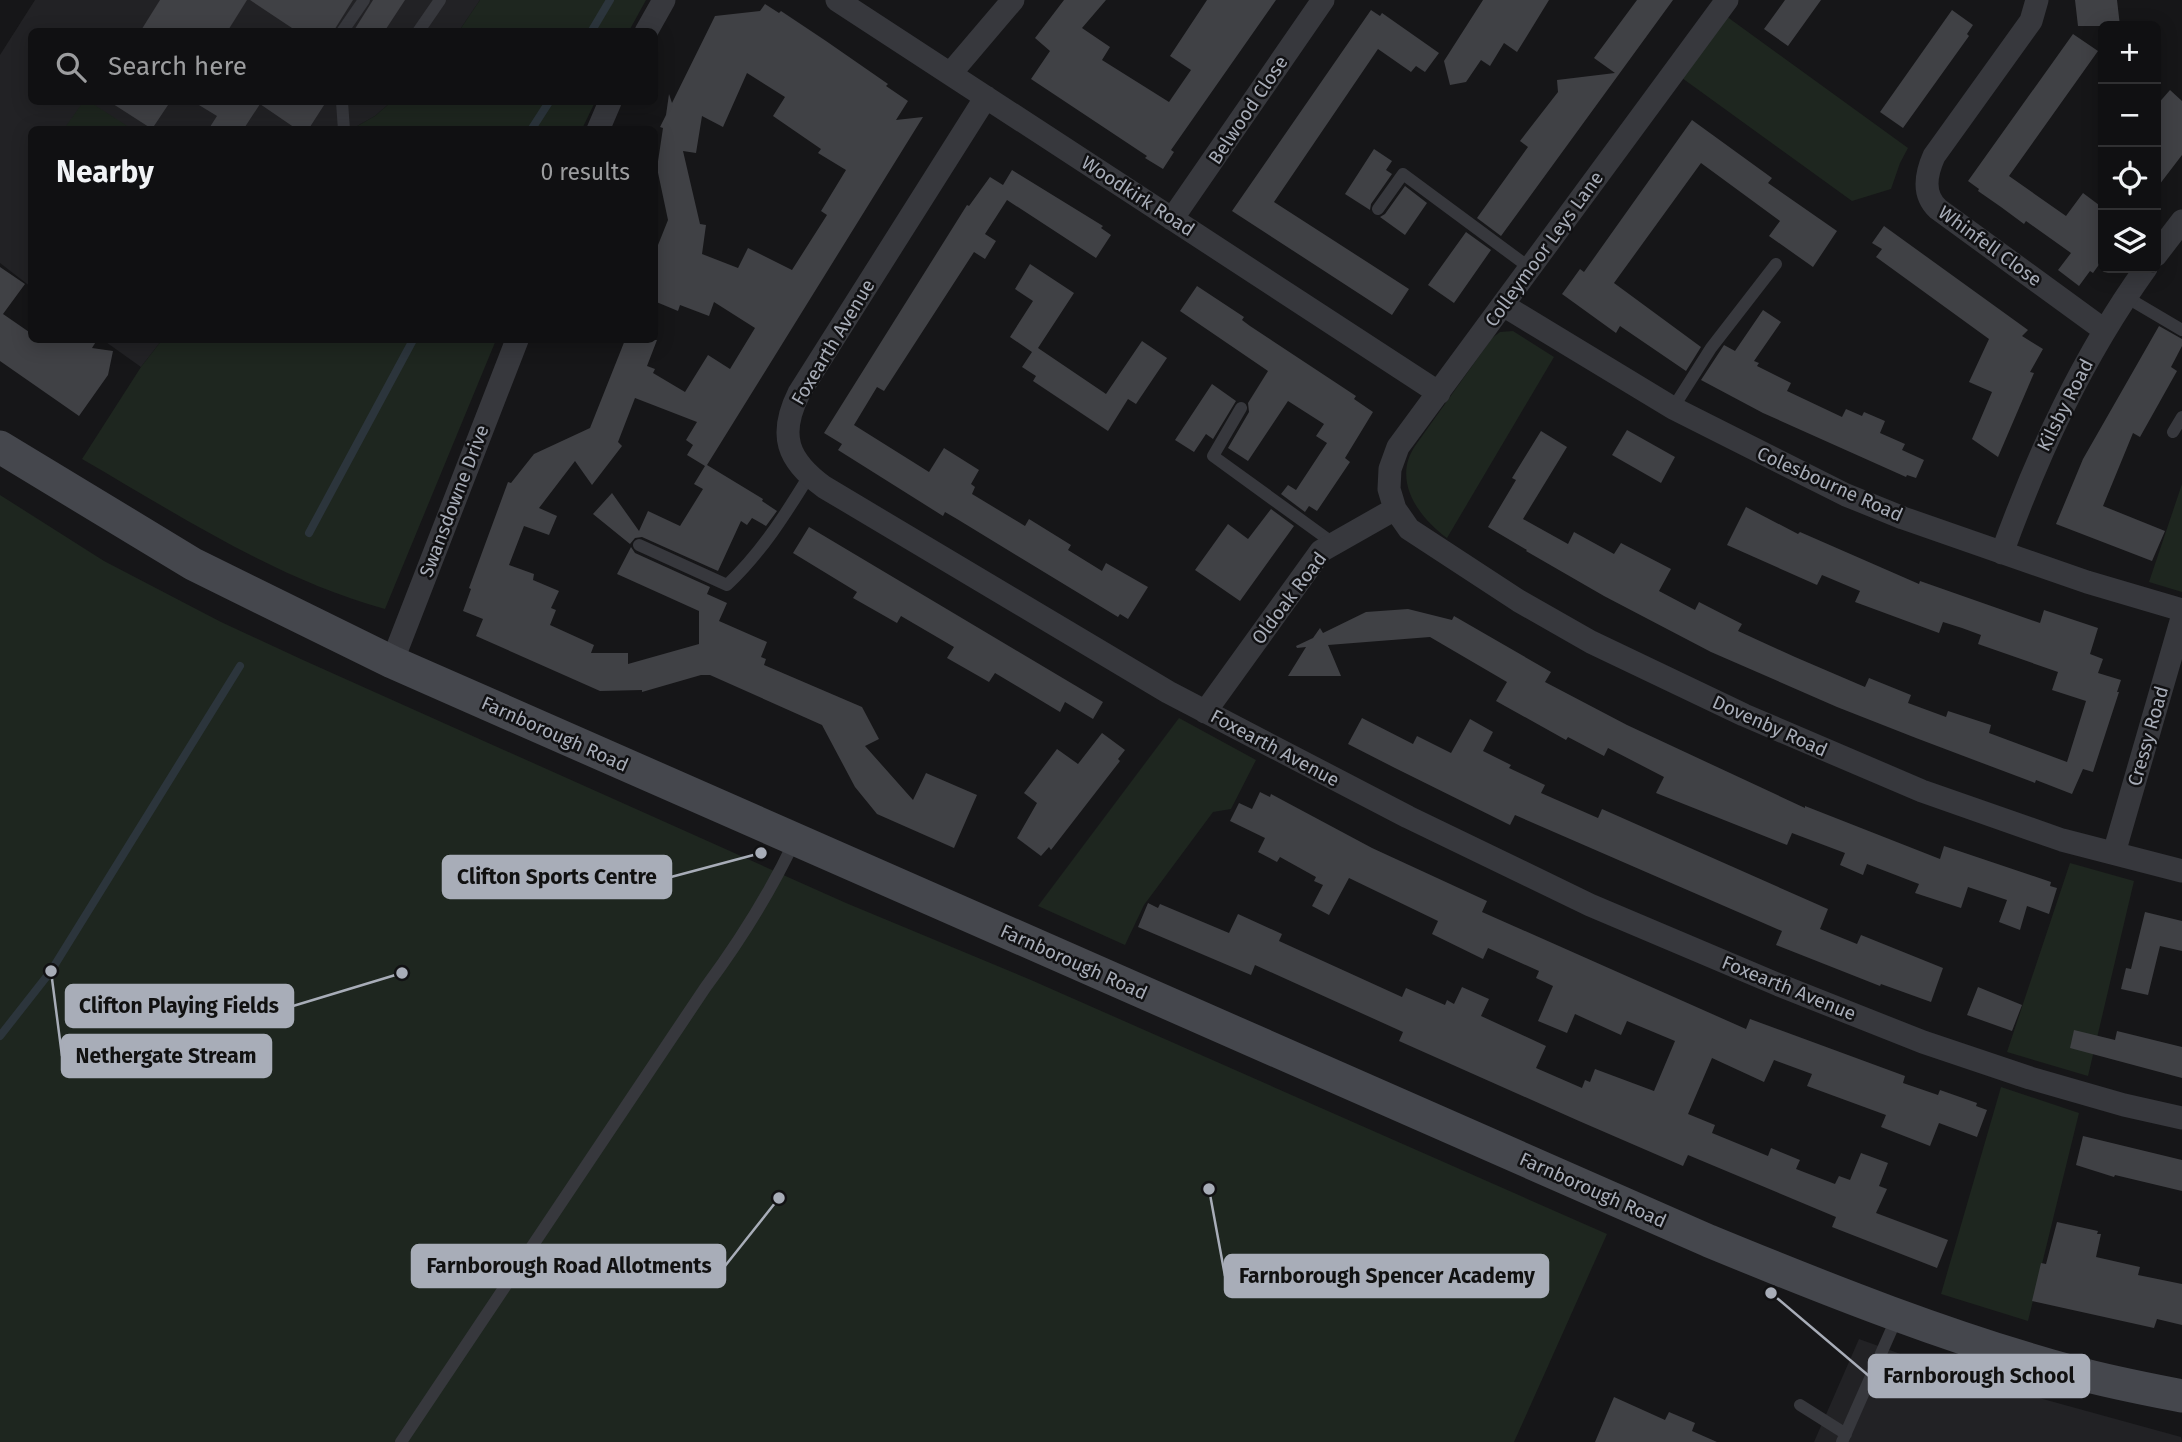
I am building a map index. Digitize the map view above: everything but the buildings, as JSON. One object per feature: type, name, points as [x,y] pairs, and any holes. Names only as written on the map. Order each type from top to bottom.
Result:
[{"type":"street","points":[[648,28],[664,0]]},
{"type":"street","name":"Woodkirk Road","points":[[837,0],[1438,393]]},
{"type":"street","points":[[950,74],[1013,0]]},
{"type":"street","name":"Belwood Close","points":[[1172,219],[1323,0]]},
{"type":"street","name":"Colleymoor Leys Lane","points":[[1395,509],[1389,480],[1398,447],[1727,0]]},
{"type":"street","name":"Whinfell Close","points":[[2037,0],[2031,21],[1934,156],[1927,177],[1928,195],[1938,209],[2104,330]]},
{"type":"street","name":"Foxearth Avenue","points":[[986,97],[791,408],[787,425],[789,442],[799,466],[809,477],[1205,712],[1408,817],[1590,905],[1912,1038],[2030,1078],[2124,1105],[2182,1118]]},
{"type":"street","points":[[600,126],[609,105]]},
{"type":"street","points":[[2161,248],[2182,221]]},
{"type":"street","name":"Kilsby Road","points":[[2002,553],[2038,457],[2059,412],[2104,330],[2143,273]]},
{"type":"street","name":"Colesbourne Road","points":[[1503,305],[1673,408],[1846,495],[2002,553],[2182,610]]},
{"type":"street","name":"Swansdowne Drive","points":[[392,663],[516,343]]},
{"type":"street","name":"Farnborough Road","points":[[0,447],[193,564],[392,663],[1709,1241],[1899,1315],[2071,1372],[2182,1396]]},
{"type":"street","name":"Oldoak Road","points":[[1205,712],[1310,564],[1333,543],[1395,509]]},
{"type":"street","name":"Dovenby Road","points":[[1395,509],[1409,529],[1482,578],[1591,642],[1815,747],[1922,791],[2062,840],[2182,871]]},
{"type":"street","name":"Cressy Road","points":[[2114,853],[2182,618]]},
{"type":"lane","points":[[345,28],[364,0]]},
{"type":"lane","points":[[421,28],[440,0]]},
{"type":"lane","points":[[342,105],[344,126]]},
{"type":"lane","points":[[1378,209],[1402,174],[1530,268]]},
{"type":"lane","points":[[1673,408],[1711,348],[1776,264]]},
{"type":"lane","points":[[2126,297],[2182,330]]},
{"type":"lane","points":[[1241,408],[1213,456],[1333,543]]},
{"type":"lane","points":[[2173,432],[2182,417]]},
{"type":"lane","points":[[639,544],[727,584],[744,569],[773,533],[809,477]]},
{"type":"lane","points":[[405,1439],[705,988],[742,938],[780,874],[796,840]]},
{"type":"lane","points":[[1800,1405],[1844,1438],[1899,1315]]},
{"type":"shaded area","points":[[35,0],[480,0],[461,28],[28,28],[28,105],[388,105],[357,126],[28,126],[28,285],[0,263],[0,55]]},
{"type":"shaded area","points":[[480,0],[646,0],[631,28],[461,28]]},
{"type":"shaded area","points":[[1726,16],[1908,148],[1891,189],[1852,201],[1682,78]]},
{"type":"shaded area","points":[[81,105],[95,105],[127,126],[66,126]]},
{"type":"shaded area","points":[[388,105],[594,105],[583,126],[357,126]]},
{"type":"shaded area","points":[[1513,331],[1554,357],[1447,538],[1427,520],[1412,497],[1407,485],[1409,459],[1415,446],[1492,338],[1500,332]]},
{"type":"shaded area","points":[[107,343],[160,343],[141,367]]},
{"type":"shaded area","points":[[160,343],[495,343],[385,609],[305,581],[267,563],[82,459],[141,367]]},
{"type":"shaded area","points":[[2182,484],[2182,592],[2149,582]]},
{"type":"shaded area","points":[[0,495],[104,561],[221,622],[303,660],[846,903],[1031,980],[1607,1234],[1514,1442],[0,1442]]},
{"type":"shaded area","points":[[1179,718],[1256,760],[1231,809],[1213,812],[1144,905],[1125,945],[1038,906]]},
{"type":"shaded area","points":[[2070,863],[2134,881],[2088,1076],[2007,1052]]},
{"type":"shaded area","points":[[2001,1087],[2079,1113],[2028,1321],[1941,1294]]},
{"type":"shaded area","points":[[1859,1339],[1967,1378],[2181,1437],[2182,1442],[1814,1442]]},
{"type":"waterway","points":[[593,28],[610,0]]},
{"type":"waterway","points":[[534,126],[547,105]]},
{"type":"waterway","points":[[309,533],[411,343]]},
{"type":"waterway","points":[[0,1036],[51,971],[240,666]]},
{"type":"place","name":"Clifton Sports Centre","points":[[761,853]]},
{"type":"place","name":"Nethergate Stream","points":[[51,971]]},
{"type":"place","name":"Clifton Playing Fields","points":[[402,973]]},
{"type":"place","name":"Farnborough Spencer Academy","points":[[1209,1189]]},
{"type":"place","name":"Farnborough Road Allotments","points":[[779,1198]]},
{"type":"place","name":"Farnborough School","points":[[1771,1293]]}]
